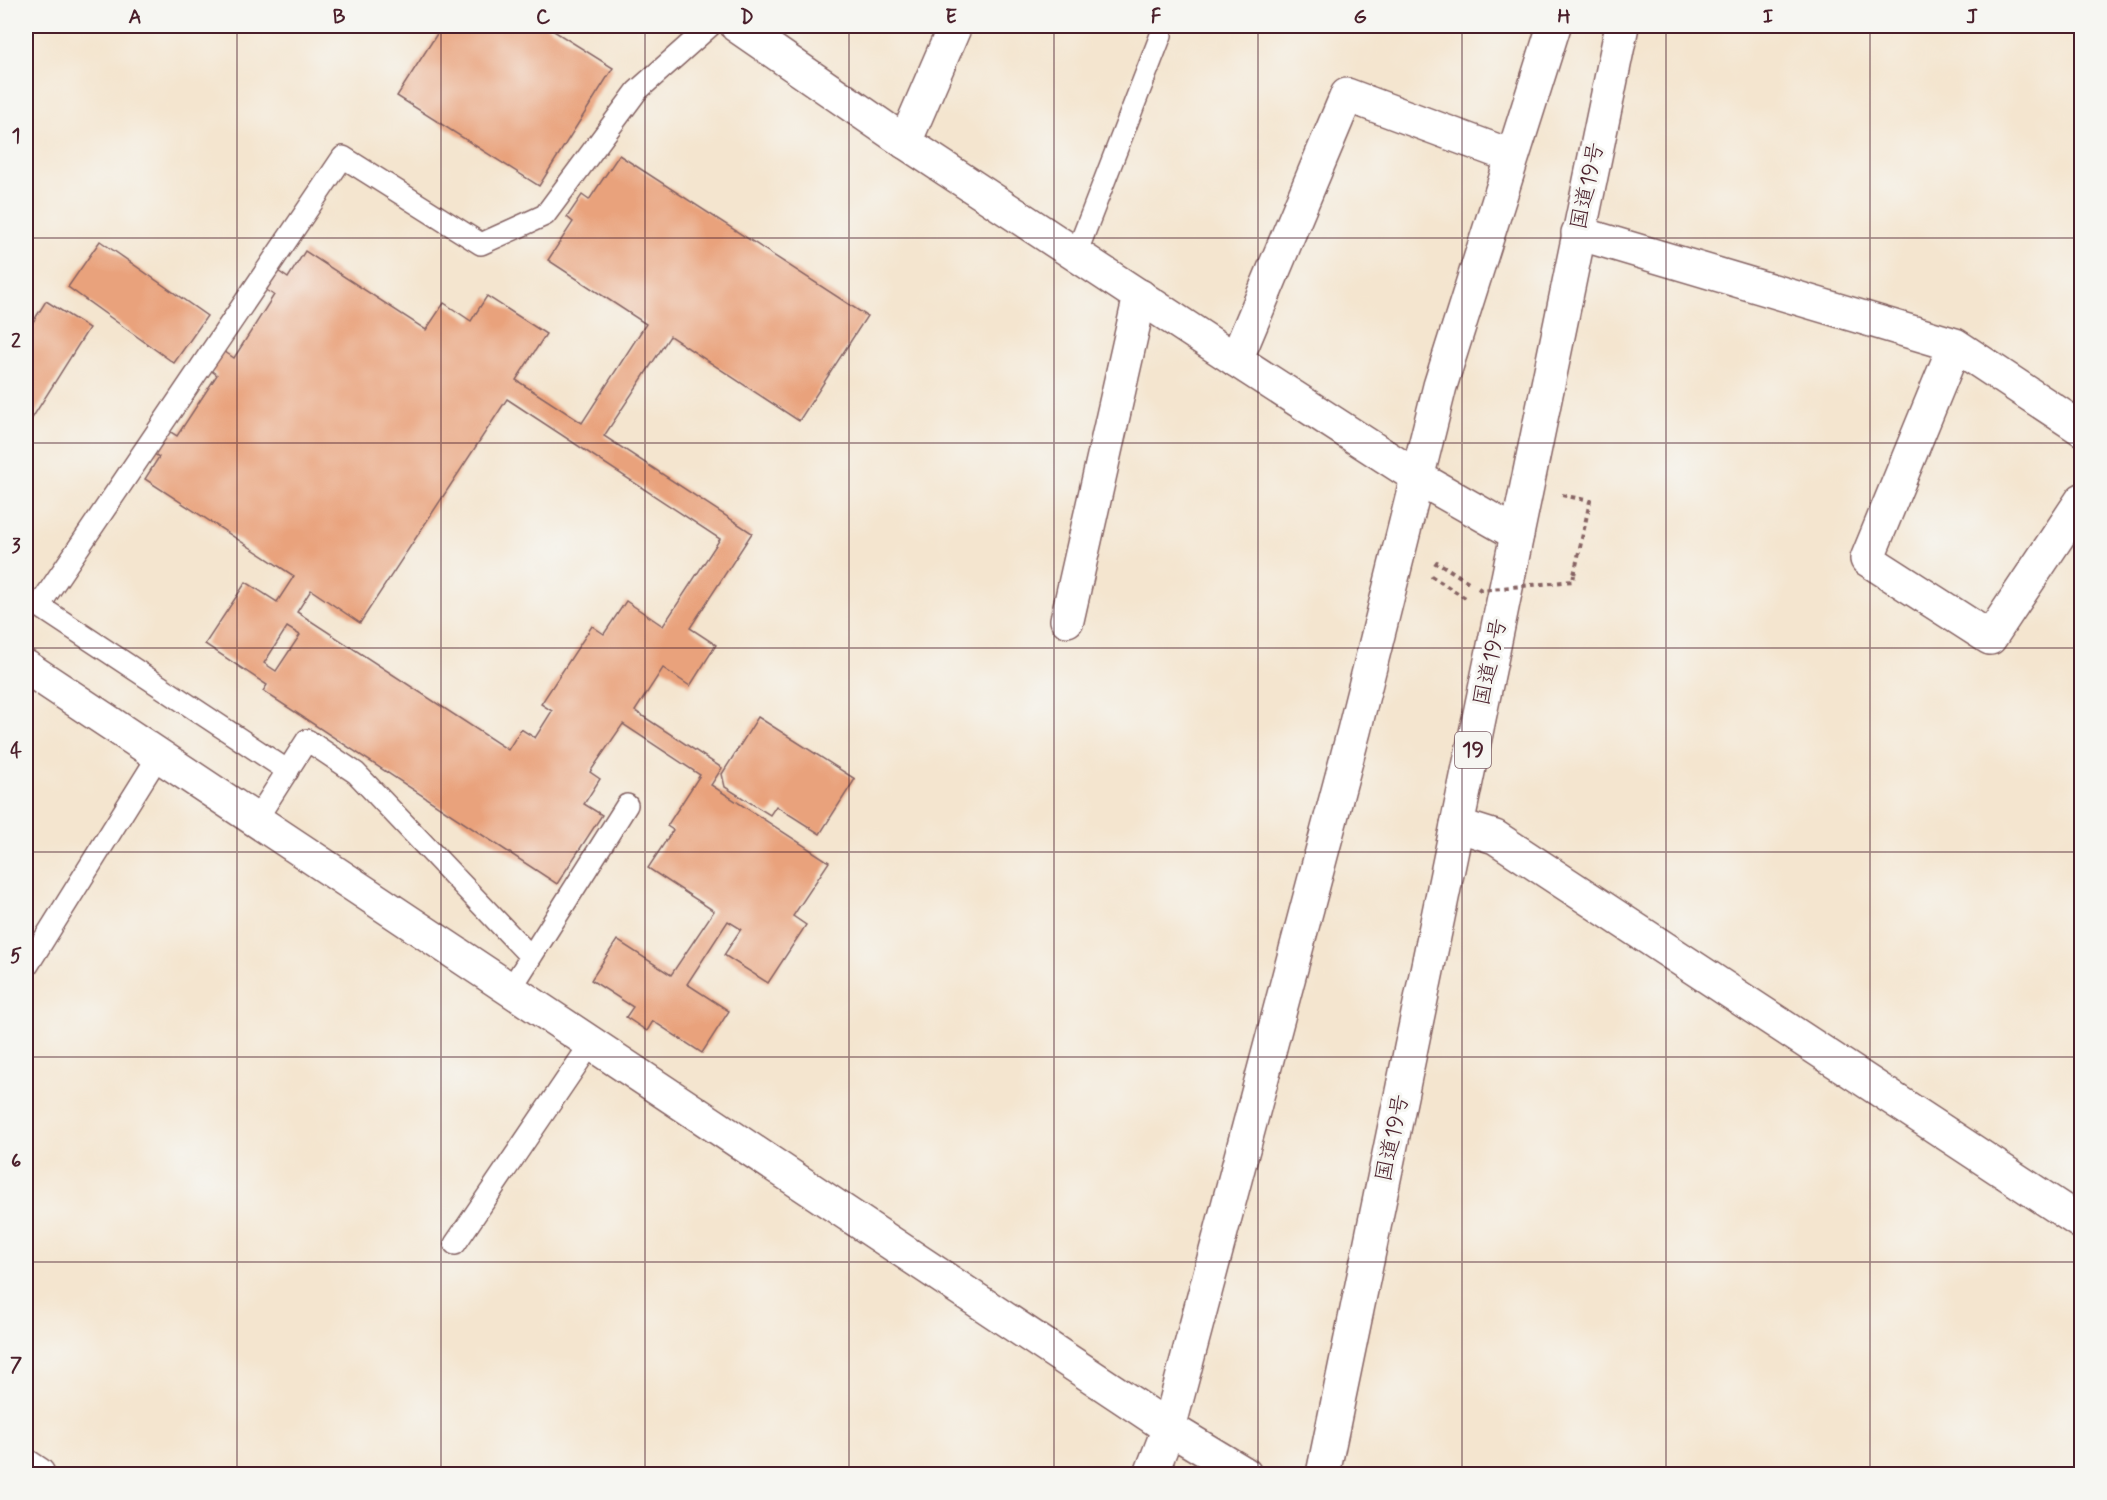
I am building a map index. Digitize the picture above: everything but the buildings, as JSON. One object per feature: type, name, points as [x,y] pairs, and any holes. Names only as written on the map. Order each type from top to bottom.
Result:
[{"type":"main road","points":[[737,26],[905,142],[1236,360],[1417,477],[1517,534]]},
{"type":"main road","points":[[905,142],[955,26]]},
{"type":"main road","points":[[1151,1474],[1169,1428],[1354,731],[1440,386],[1554,26]]},
{"type":"main road","name":"国道19号","points":[[1323,1474],[1622,26]]},
{"type":"main road","points":[[1236,360],[1347,95],[1511,156]]},
{"type":"main road","points":[[1578,232],[1955,345],[2082,429]]},
{"type":"main road","points":[[1067,620],[1140,296]]},
{"type":"main road","points":[[1955,345],[1867,559],[1990,638],[2082,500]]},
{"type":"main road","points":[[26,667],[1169,1428],[1245,1474]]},
{"type":"main road","points":[[1457,825],[1495,837],[2082,1223]]},
{"type":"main road","points":[[26,1467],[38,1474]]},
{"type":"lane","points":[[288,771],[39,606],[343,158],[481,244],[544,214],[637,91],[711,26]]},
{"type":"lane","points":[[1076,254],[1161,35]]},
{"type":"lane","points":[[256,820],[307,740],[356,773],[531,957]]},
{"type":"lane","points":[[28,965],[159,755]]},
{"type":"lane","points":[[510,990],[627,805]]},
{"type":"lane","points":[[455,1244],[592,1042]]},
{"type":"path","points":[[1470,600],[1428,574],[1437,562],[1482,590],[1573,581],[1590,501],[1556,494]]}]
